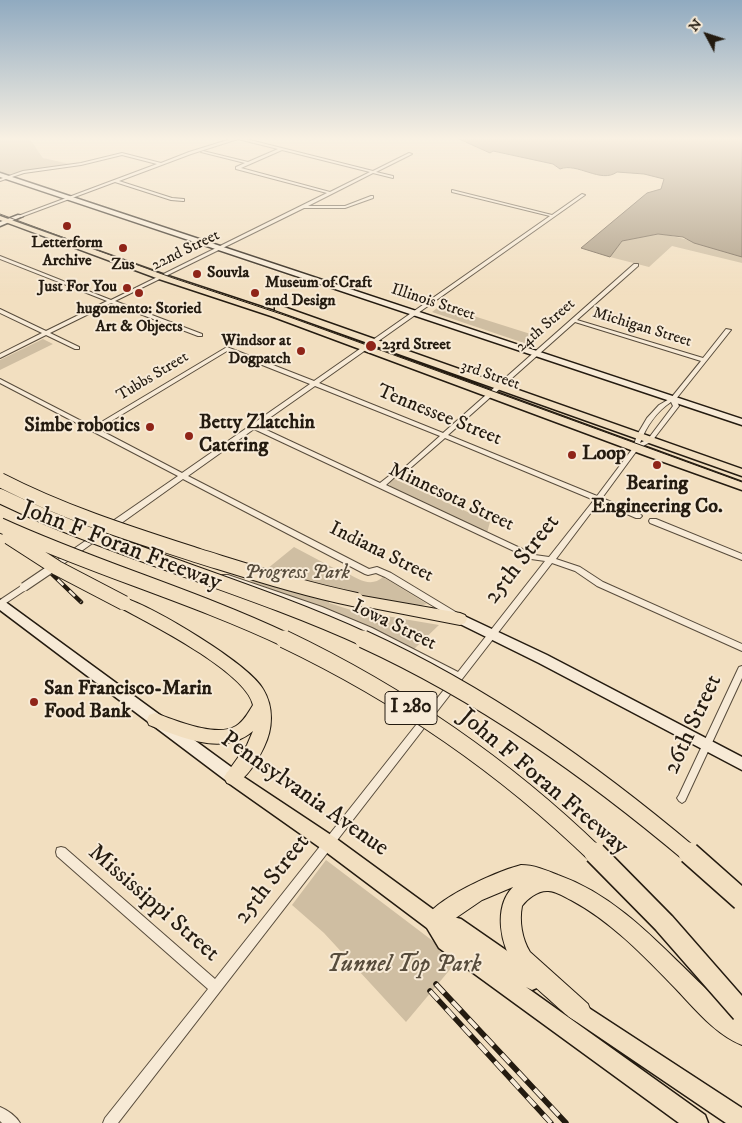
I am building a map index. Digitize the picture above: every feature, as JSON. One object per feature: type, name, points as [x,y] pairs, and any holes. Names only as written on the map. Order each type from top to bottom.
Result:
[{"type":"highway","points":[[0,481],[45,502],[99,523],[301,587],[357,600],[460,619]]},
{"type":"highway","name":"I 280","points":[[0,496],[86,535],[262,597],[336,626],[447,681],[529,731],[617,794],[673,839],[742,900]]},
{"type":"highway","name":"John F Foran Freeway","points":[[0,525],[57,551],[191,599],[268,632],[346,670],[423,716],[491,764],[583,843],[669,927],[742,1012]]},
{"type":"highway","points":[[0,531],[56,568],[164,625],[220,660],[250,684],[260,699],[263,722],[261,734],[255,748],[233,777]]},
{"type":"highway","points":[[155,720],[196,735],[217,738],[228,736],[249,724],[256,717],[260,706]]},
{"type":"highway","points":[[434,921],[484,888],[501,880],[523,874],[552,882],[587,899],[617,918],[645,943],[711,1009],[742,1034]]},
{"type":"highway","points":[[552,882],[527,887],[518,895],[511,907],[510,920],[516,944],[523,958],[580,1012]]},
{"type":"main road","points":[[7,212],[33,221]]},
{"type":"main road","name":"3rd Street","points":[[0,218],[162,277],[274,314],[365,349],[638,436],[742,473]]},
{"type":"main road","name":"3rd Street","points":[[59,230],[171,272],[376,341],[636,448],[742,486]]},
{"type":"main road","name":"Pennsylvania Avenue","points":[[233,777],[328,843],[434,921],[446,940],[697,1123]]},
{"type":"main road","name":"Pennsylvania Avenue","points":[[434,921],[454,926],[732,1112],[742,1121]]},
{"type":"street","name":"Illinois Street","points":[[44,190],[742,422]]},
{"type":"street","points":[[0,224],[89,190]]},
{"type":"street","points":[[145,190],[172,199],[183,200]]},
{"type":"street","points":[[320,190],[330,193]]},
{"type":"street","name":"22nd Street","points":[[0,356],[305,207],[335,190]]},
{"type":"street","points":[[453,192],[553,216]]},
{"type":"street","points":[[0,604],[583,195]]},
{"type":"street","points":[[305,207],[345,207],[372,197]]},
{"type":"street","points":[[0,257],[111,302],[200,335]]},
{"type":"street","name":"24th Street","points":[[382,485],[396,473],[404,470],[636,266]]},
{"type":"street","points":[[0,311],[77,348]]},
{"type":"street","name":"Michigan Street","points":[[573,320],[704,360]]},
{"type":"street","name":"25th Street","points":[[636,448],[638,436],[664,402],[673,399],[728,330]]},
{"type":"street","name":"Tennessee Street","points":[[227,349],[444,435],[638,516]]},
{"type":"street","name":"Tubbs Street","points":[[94,429],[227,349]]},
{"type":"street","name":"Indiana Street","points":[[0,381],[368,572],[377,570],[388,575],[460,619],[543,659],[742,764]]},
{"type":"street","name":"25th Street","points":[[110,1123],[636,448],[650,440],[676,406],[673,399]]},
{"type":"street","name":"Minnesota Street","points":[[254,427],[534,557],[550,559],[588,574],[600,584],[742,648]]},
{"type":"street","name":"Iowa Street","points":[[0,472],[21,484],[35,498]]},
{"type":"street","name":"Iowa Street","points":[[0,481],[101,533],[319,609],[369,630],[459,676]]},
{"type":"street","points":[[653,520],[742,556]]},
{"type":"street","name":"Pennsylvania Avenue","points":[[0,604],[233,777]]},
{"type":"street","name":"26th Street","points":[[682,798],[742,669]]},
{"type":"street","name":"Mississippi Street","points":[[61,852],[216,988]]},
{"type":"street","points":[[0,1113],[13,1123]]},
{"type":"green space","points":[[658,234],[690,240],[742,257],[742,263],[672,246],[649,267],[610,257],[622,241]]},
{"type":"green space","points":[[441,305],[540,337],[530,345],[432,312]]},
{"type":"green space","points":[[43,339],[53,344],[0,370],[0,360]]},
{"type":"green space","points":[[392,478],[490,522],[487,533],[394,491],[390,487],[389,481]]},
{"type":"green space","name":"Progress Park","points":[[294,547],[343,573],[345,572],[364,581],[374,582],[383,577],[427,604],[419,606],[331,591],[329,603],[351,610],[439,625],[412,651],[319,606],[251,582]]},
{"type":"green space","name":"Tunnel Top Park","points":[[326,860],[458,960],[406,1022],[324,933],[292,905]]},
{"type":"shaded area","points":[[656,190],[742,190],[742,257],[694,243],[683,237],[658,234],[622,241],[610,257],[581,248],[647,193]]},
{"type":"tram line","points":[[0,214],[173,278],[287,316],[742,482]]},
{"type":"railway","points":[[0,524],[81,602]]},
{"type":"railway","points":[[436,984],[566,1123]]},
{"type":"railway","points":[[430,991],[551,1123]]},
{"type":"place","name":"Letterform Archive","points":[[67,226]]},
{"type":"place","name":"Zus","points":[[123,248]]},
{"type":"place","name":"Souvla","points":[[197,274]]},
{"type":"place","name":"Just For You","points":[[127,288]]},
{"type":"place","name":"hugomento: Storied Art & Objects","points":[[139,293]]},
{"type":"place","name":"Museum of Craft and Design","points":[[255,293]]},
{"type":"place","name":"23rd Street","points":[[371,346]]},
{"type":"place","name":"Windsor at Dogpatch","points":[[301,351]]},
{"type":"place","name":"Simbe robotics","points":[[150,427]]},
{"type":"place","name":"Betty Zlatchin Catering","points":[[189,436]]},
{"type":"place","name":"Loop","points":[[572,455]]},
{"type":"place","name":"Bearing Engineering Co.","points":[[657,465]]},
{"type":"place","name":"San Francisco-Marin Food Bank","points":[[34,702]]}]
